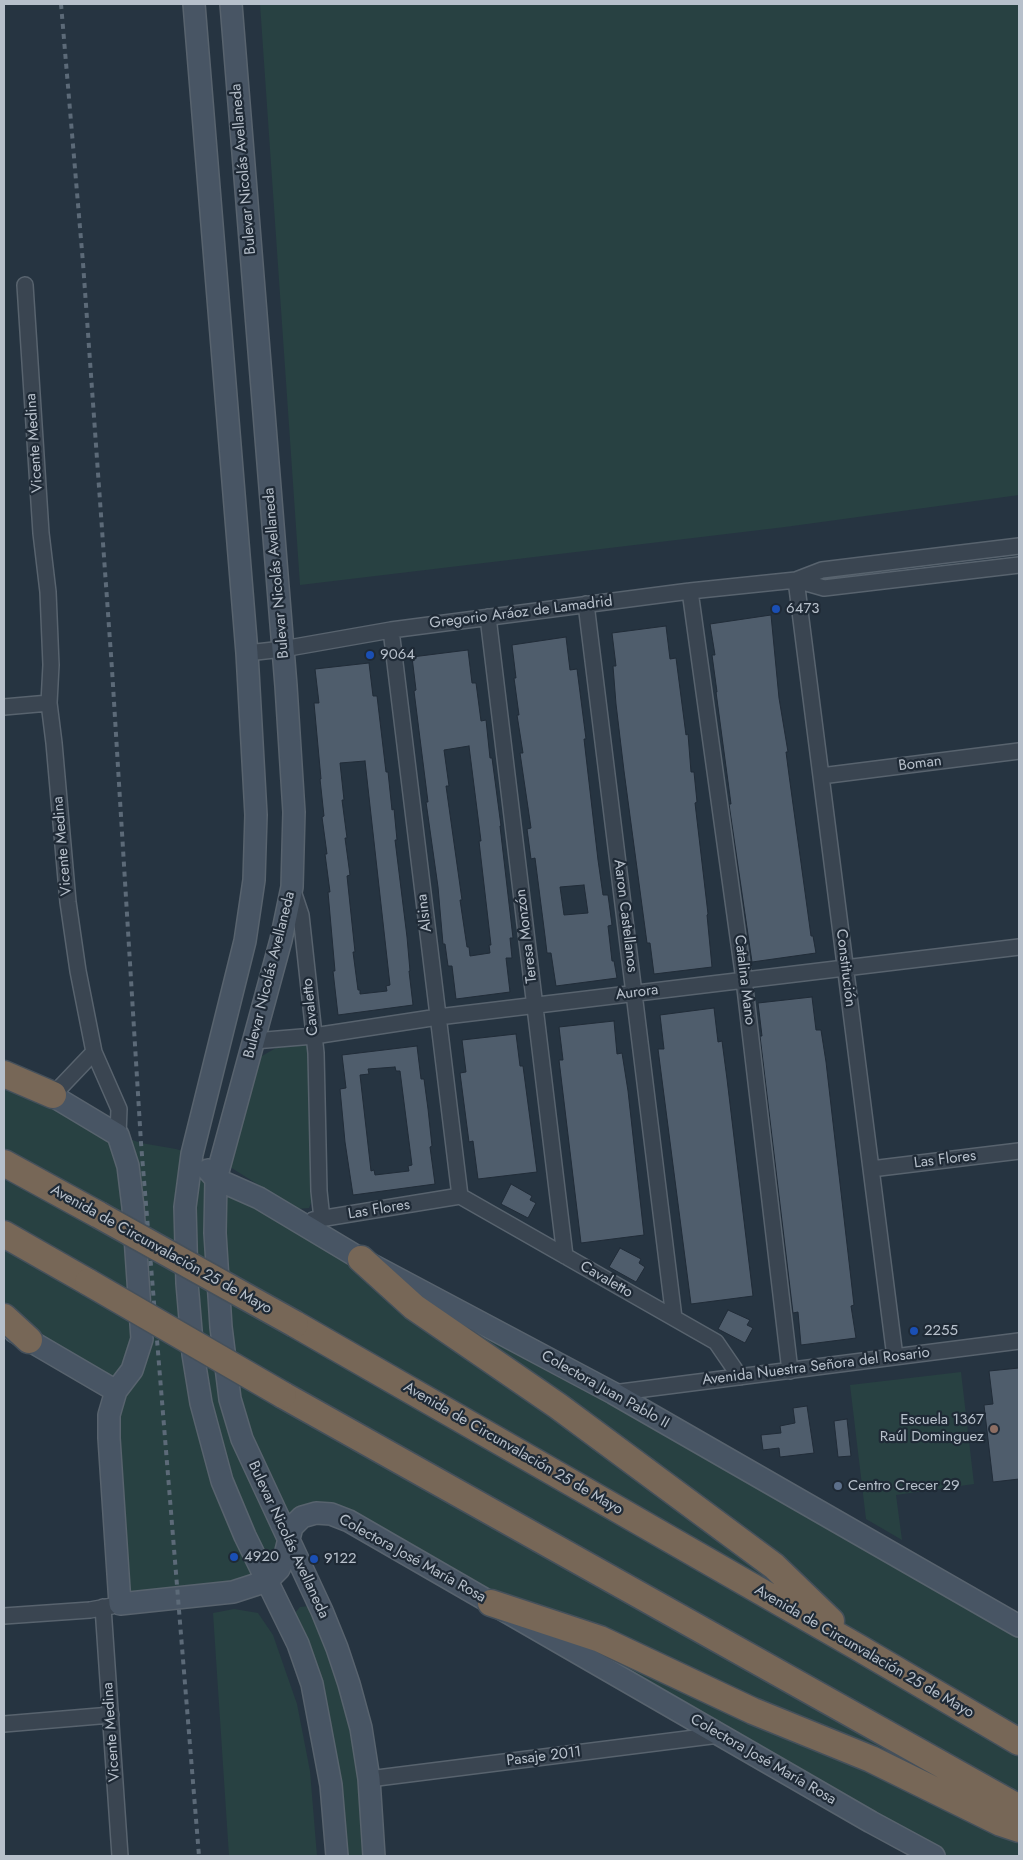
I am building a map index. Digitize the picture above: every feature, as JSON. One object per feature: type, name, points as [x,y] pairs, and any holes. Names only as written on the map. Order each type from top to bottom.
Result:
[{"type":"highway","points":[[4,1074],[53,1096]]},
{"type":"highway","name":"Avenida de Circunvalación 25 de Mayo","points":[[4,1163],[295,1324],[861,1649],[1019,1742]]},
{"type":"highway","points":[[4,1234],[283,1395],[1019,1808]]},
{"type":"highway","points":[[361,1259],[414,1307],[558,1406],[774,1566],[861,1649]]},
{"type":"highway","points":[[4,1317],[29,1340]]},
{"type":"highway","points":[[491,1603],[600,1639],[752,1712],[871,1759],[1001,1823],[1019,1829]]},
{"type":"main road","points":[[194,4],[247,653],[256,815],[254,880],[245,941],[192,1154],[186,1207],[187,1283],[193,1354],[202,1403],[222,1482],[245,1536],[298,1644],[312,1684],[331,1785],[337,1856]]},
{"type":"main road","name":"Bulevar Nicolás Avellaneda","points":[[231,4],[283,648],[294,812],[292,887],[281,940],[216,1179],[215,1234],[220,1318],[230,1399],[242,1439],[322,1611],[349,1684],[361,1728],[369,1779],[374,1856]]},
{"type":"main road","points":[[4,1066],[118,1135]]},
{"type":"main road","name":"Vicente Medina","points":[[116,1391],[132,1370],[142,1339],[133,1207],[128,1166],[118,1135]]},
{"type":"main road","name":"Colectora Juan Pablo II","points":[[192,1154],[216,1179],[259,1198],[361,1259],[613,1393],[1019,1626]]},
{"type":"main road","points":[[4,1326],[116,1391],[109,1415],[111,1606],[233,1592],[267,1580]]},
{"type":"main road","name":"Colectora José María Rosa","points":[[267,1580],[279,1569],[284,1559],[292,1527],[302,1517],[316,1513],[330,1514],[349,1521],[719,1735],[934,1856]]},
{"type":"street","name":"Vicente Medina","points":[[24,285],[40,533],[48,592],[51,665],[49,703],[68,902],[78,971],[94,1052],[119,1109],[118,1135]]},
{"type":"street","name":"Gregorio Aráoz de Lamadrid","points":[[247,653],[488,617],[690,591],[796,580],[822,570],[1019,546]]},
{"type":"street","name":"Gregorio Aráoz de Lamadrid","points":[[796,580],[824,588],[1019,565]]},
{"type":"street","name":"Constitución","points":[[796,580],[895,1357]]},
{"type":"street","name":"Catalina Mano","points":[[690,591],[744,980],[790,1371]]},
{"type":"street","name":"Aaron Castellanos","points":[[586,604],[674,1318]]},
{"type":"street","name":"Teresa Monzón","points":[[488,617],[565,1256]]},
{"type":"street","name":"Alsina","points":[[391,630],[460,1196]]},
{"type":"street","points":[[4,707],[49,703]]},
{"type":"street","name":"Boman","points":[[821,776],[1019,751]]},
{"type":"street","name":"Cavaletto","points":[[292,887],[301,915],[316,1053],[319,1191],[322,1219]]},
{"type":"street","name":"Aurora","points":[[254,1041],[314,1036],[438,1017],[1019,947]]},
{"type":"street","points":[[53,1096],[94,1052]]},
{"type":"street","name":"Las Flores","points":[[871,1169],[1019,1151]]},
{"type":"street","name":"Cavaletto","points":[[460,1196],[716,1342],[740,1377]]},
{"type":"street","name":"Las Flores","points":[[298,1223],[460,1196]]},
{"type":"street","name":"Avenida Nuestra Señora del Rosario","points":[[613,1393],[1019,1341]]},
{"type":"street","name":"Vicente Medina","points":[[111,1606],[111,1715],[120,1856]]},
{"type":"street","points":[[4,1616],[111,1606]]},
{"type":"street","points":[[4,1724],[111,1715]]},
{"type":"street","name":"Pasaje 2011","points":[[369,1779],[719,1735]]},
{"type":"green space","points":[[260,4],[1019,4],[1019,495],[785,527],[300,585]]},
{"type":"green space","points":[[308,1044],[313,1198],[309,1208],[297,1209],[230,1167],[260,1057],[276,1048]]},
{"type":"green space","points":[[4,1066],[118,1135],[141,1143],[176,1149],[192,1154],[217,1179],[1019,1626],[1019,1856],[934,1856],[349,1521],[302,1517],[267,1581],[120,1604],[116,1391],[4,1326]]},
{"type":"green space","points":[[961,1372],[974,1484],[896,1495],[902,1540],[866,1519],[850,1385]]},
{"type":"green space","points":[[309,1606],[319,1621],[351,1721],[366,1856],[345,1856],[296,1622],[295,1613],[300,1607]]},
{"type":"green space","points":[[234,1609],[258,1613],[273,1635],[297,1704],[310,1771],[317,1856],[229,1856],[213,1613]]},
{"type":"building","points":[[771,615],[779,698],[788,752],[786,752],[789,775],[811,936],[813,936],[816,953],[752,962],[729,804],[731,804],[716,692],[712,655],[715,655],[710,624]]},
{"type":"building","points":[[666,626],[670,659],[676,658],[686,735],[688,734],[691,772],[694,772],[697,802],[695,803],[712,967],[654,974],[650,943],[647,943],[624,771],[616,704],[613,666],[616,666],[612,633]]},
{"type":"building","points":[[566,637],[570,670],[577,669],[598,860],[603,895],[608,895],[612,925],[608,926],[612,961],[614,961],[617,978],[556,986],[551,953],[547,953],[535,858],[531,859],[527,829],[531,828],[520,753],[523,753],[517,715],[519,715],[512,645]],"holes":[[[584,885],[588,913],[564,915],[560,887]]]},
{"type":"building","points":[[468,650],[472,683],[476,683],[481,721],[486,720],[501,826],[513,938],[510,938],[512,958],[506,958],[510,992],[456,999],[452,966],[448,966],[445,944],[443,944],[438,887],[426,802],[428,802],[414,691],[416,690],[412,657]],"holes":[[[469,746],[481,841],[479,841],[491,945],[489,945],[490,953],[470,956],[460,900],[462,900],[446,786],[449,786],[444,750]]]},
{"type":"building","points":[[369,663],[373,696],[377,696],[386,772],[388,772],[392,810],[394,809],[397,840],[395,840],[413,1005],[338,1015],[333,971],[335,971],[328,892],[330,892],[325,854],[327,854],[322,817],[324,816],[314,703],[319,703],[315,669]],"holes":[[[365,761],[390,985],[386,986],[387,991],[360,994],[360,990],[358,990],[353,952],[355,952],[347,876],[350,875],[345,838],[347,838],[340,763]]]},
{"type":"building","points":[[812,997],[816,1030],[821,1030],[826,1062],[854,1305],[851,1306],[856,1338],[801,1345],[798,1312],[793,1313],[760,1036],[762,1036],[758,1003]]},
{"type":"building","points":[[714,1008],[718,1042],[722,1041],[753,1296],[691,1304],[658,1049],[664,1049],[660,1015]]},
{"type":"building","points":[[614,1021],[617,1054],[622,1053],[628,1091],[644,1235],[581,1243],[559,1060],[563,1060],[559,1027]]},
{"type":"building","points":[[516,1034],[520,1066],[523,1066],[537,1172],[478,1179],[473,1141],[469,1142],[460,1073],[466,1072],[462,1040]]},
{"type":"building","points":[[417,1046],[421,1079],[424,1079],[428,1109],[432,1146],[430,1147],[435,1184],[353,1195],[340,1089],[346,1088],[342,1055]],"holes":[[[395,1067],[396,1071],[400,1071],[412,1165],[408,1166],[409,1171],[375,1175],[374,1170],[371,1171],[360,1075],[369,1074],[368,1069]]]},
{"type":"building","points":[[511,1184],[532,1196],[530,1200],[536,1203],[528,1218],[501,1204]]},
{"type":"building","points":[[620,1248],[641,1259],[639,1263],[645,1267],[636,1282],[609,1267]]},
{"type":"building","points":[[728,1310],[750,1320],[747,1325],[753,1328],[745,1343],[718,1329]]},
{"type":"building","points":[[1019,1368],[1019,1479],[993,1482],[984,1405],[993,1404],[989,1371]]},
{"type":"building","points":[[807,1406],[814,1453],[780,1457],[779,1448],[763,1450],[761,1435],[781,1433],[780,1426],[795,1423],[793,1408]]},
{"type":"building","points":[[847,1419],[851,1456],[838,1457],[834,1421]]},
{"type":"railway","points":[[61,4],[83,263],[112,669],[141,1143],[199,1856]]},
{"type":"place","name":"6473","points":[[776,609]]},
{"type":"place","name":"9064","points":[[370,655]]},
{"type":"place","name":"2255","points":[[914,1331]]},
{"type":"place","name":"Escuela 1367 Raúl Dominguez","points":[[994,1429]]},
{"type":"place","name":"Centro Crecer 29","points":[[838,1486]]},
{"type":"place","name":"4920","points":[[234,1557]]},
{"type":"place","name":"9122","points":[[314,1559]]}]
